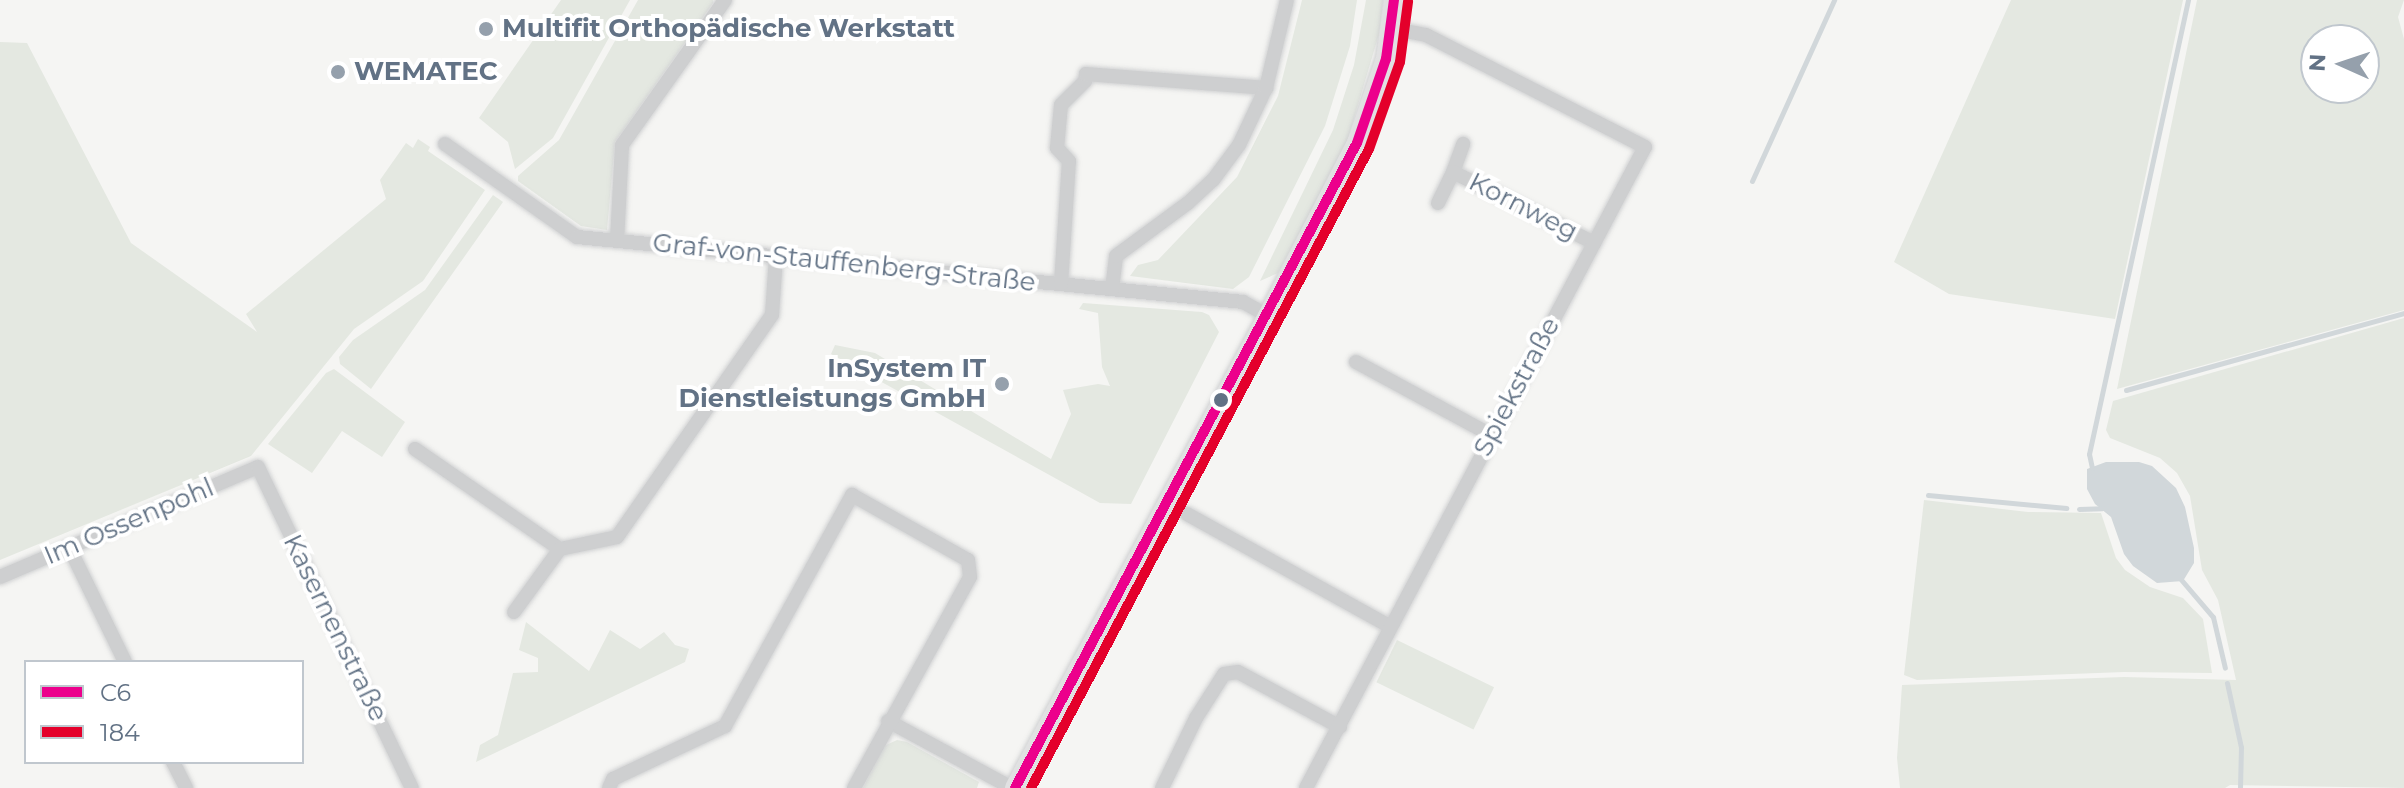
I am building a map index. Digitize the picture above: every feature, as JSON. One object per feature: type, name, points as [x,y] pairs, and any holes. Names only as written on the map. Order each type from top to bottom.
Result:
[{"type":"main road","points":[[1014,788],[1268,316],[1357,143],[1379,86],[1394,0]]},
{"type":"street","points":[[617,241],[622,145],[725,0]]},
{"type":"street","points":[[1112,289],[1116,256],[1213,180],[1239,145],[1266,88],[1287,0]]},
{"type":"street","name":"Spiekstraße","points":[[1306,788],[1645,147],[1426,35],[1391,28]]},
{"type":"street","points":[[1061,284],[1069,161],[1057,148],[1061,105],[1085,81],[1086,74],[1266,88]]},
{"type":"street","name":"Graf-von-Stauffenberg-Straße","points":[[445,144],[577,237],[1243,302],[1268,316]]},
{"type":"street","name":"Kornweg","points":[[1438,203],[1463,144]]},
{"type":"street","name":"Kornweg","points":[[1453,172],[1594,243]]},
{"type":"street","points":[[514,612],[560,549],[617,537],[772,315],[776,256]]},
{"type":"street","points":[[1356,362],[1491,435]]},
{"type":"street","points":[[415,449],[560,549]]},
{"type":"street","name":"Im Ossenpohl","points":[[0,577],[258,467]]},
{"type":"street","name":"Kasernenstraße","points":[[258,467],[412,788]]},
{"type":"street","points":[[609,788],[613,779],[725,726],[852,495],[968,560],[970,577],[888,721],[854,788]]},
{"type":"street","points":[[1187,514],[1389,626]]},
{"type":"street","points":[[69,547],[124,660]]},
{"type":"street","points":[[1162,788],[1196,718],[1224,674],[1238,672],[1340,727]]},
{"type":"street","points":[[888,721],[1014,788]]},
{"type":"street","points":[[174,764],[186,788]]},
{"type":"shaded area","points":[[561,0],[630,0],[553,138],[515,169],[508,142],[479,118]]},
{"type":"shaded area","points":[[638,0],[713,0],[713,3],[615,142],[607,230],[581,226],[518,181],[518,176],[559,140]]},
{"type":"shaded area","points":[[1302,0],[1357,0],[1350,46],[1325,126],[1249,277],[1233,289],[1130,276],[1138,265],[1158,260],[1237,177],[1278,96]]},
{"type":"shaded area","points":[[1366,0],[1383,0],[1379,34],[1346,145],[1278,273],[1260,281],[1333,130],[1354,65]]},
{"type":"shaded area","points":[[2011,0],[2183,0],[2115,319],[1949,294],[1894,262]]},
{"type":"shaded area","points":[[2197,0],[2404,0],[2398,17],[2404,39],[2404,310],[2117,389]]},
{"type":"shaded area","points":[[0,42],[27,43],[131,243],[257,332],[246,314],[386,199],[380,180],[406,143],[413,148],[418,139],[430,147],[428,151],[485,190],[423,281],[354,329],[251,456],[0,560]]},
{"type":"shaded area","points":[[493,195],[503,202],[371,389],[340,364],[339,357],[353,340],[425,290]]},
{"type":"shaded area","points":[[1083,303],[1202,312],[1209,315],[1219,332],[1131,504],[1100,503],[831,354],[835,345],[875,353],[1051,459],[1071,414],[1063,390],[1098,384],[1110,386],[1102,367],[1098,313],[1079,309]]},
{"type":"shaded area","points":[[2404,318],[2404,788],[2230,785],[2225,788],[1900,788],[1897,758],[1902,685],[2124,677],[2236,680],[2218,600],[2202,570],[2190,496],[2177,473],[2160,458],[2110,438],[2106,430],[2113,401]]},
{"type":"shaded area","points":[[334,369],[405,422],[382,457],[342,431],[312,473],[268,444],[326,373]]},
{"type":"shaded area","points":[[2106,462],[2139,462],[2152,466],[2176,488],[2185,507],[2194,548],[2194,563],[2183,581],[2157,583],[2133,566],[2124,554],[2111,517],[2095,504],[2087,489],[2087,469]]},
{"type":"shaded area","points":[[1924,500],[2028,512],[2101,513],[2116,558],[2125,570],[2150,587],[2183,598],[2203,619],[2212,673],[2124,672],[1917,680],[1904,675]]},
{"type":"shaded area","points":[[526,622],[589,671],[610,630],[640,649],[664,632],[675,645],[689,649],[685,662],[476,762],[480,745],[498,735],[513,673],[538,672],[538,658],[519,650]]},
{"type":"shaded area","points":[[1397,640],[1494,687],[1473,730],[1376,682]]},
{"type":"shaded area","points":[[897,740],[907,742],[979,782],[977,788],[863,788],[884,746]]},
{"type":"waterway","points":[[1752,181],[1834,0]]},
{"type":"waterway","points":[[2092,468],[2089,454],[2188,0]]},
{"type":"waterway","points":[[2126,390],[2404,313]]},
{"type":"waterway","points":[[1928,495],[2066,508]]},
{"type":"waterway","points":[[2079,509],[2102,508]]},
{"type":"waterway","points":[[2178,576],[2213,617],[2225,668]]},
{"type":"waterway","points":[[2227,683],[2241,747],[2240,788]]},
{"type":"transit line","name":"C6","points":[[1015,788],[1357,143],[1386,59],[1394,0]]},
{"type":"transit line","name":"184","points":[[1031,788],[1369,149],[1400,62],[1408,2]]},
{"type":"place","name":"Multifit Orthopädische Werkstatt","points":[[486,29]]},
{"type":"place","name":"WEMATEC","points":[[338,72]]},
{"type":"place","name":"InSystem IT Dienstleistungs GmbH","points":[[1002,384]]}]
